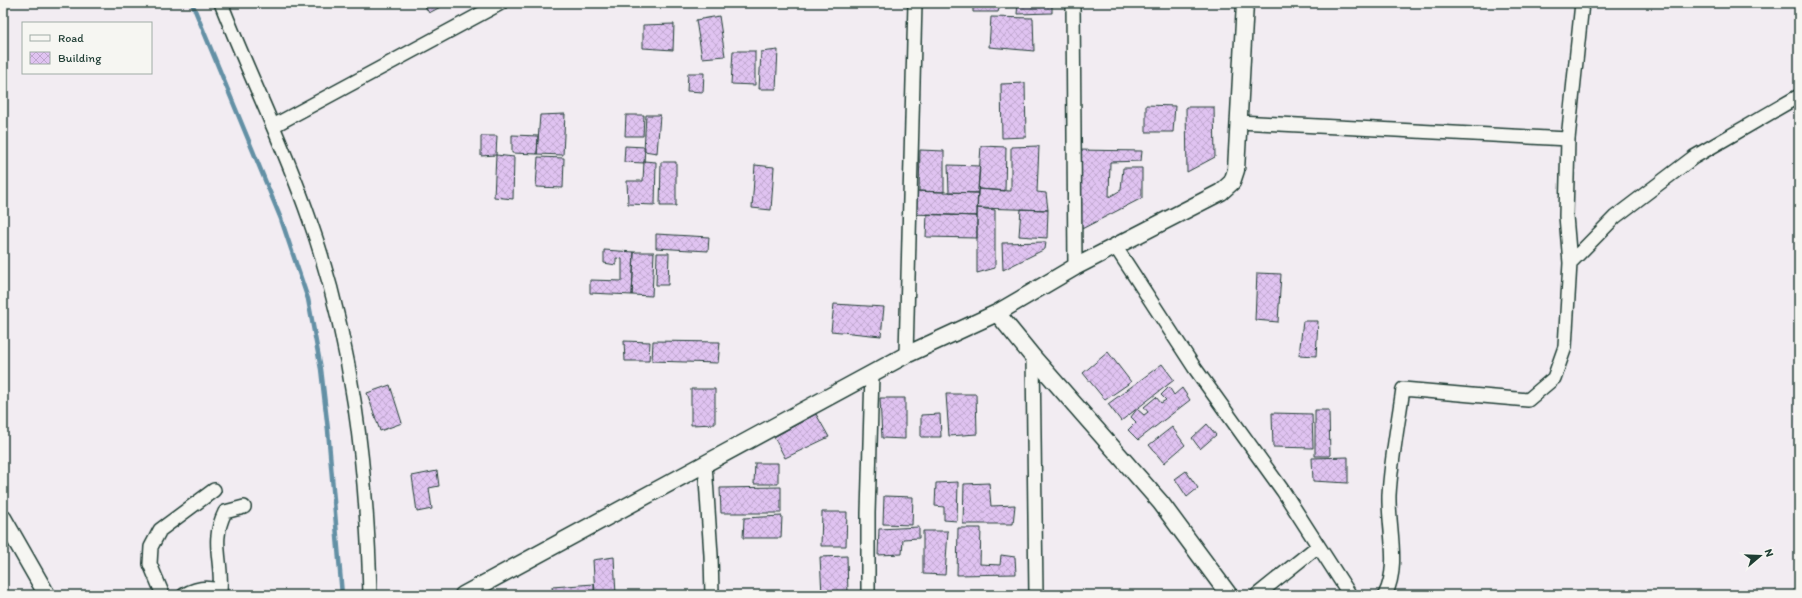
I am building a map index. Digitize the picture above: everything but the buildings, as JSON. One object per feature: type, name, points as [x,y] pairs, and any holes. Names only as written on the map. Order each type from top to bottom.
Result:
[{"type":"street","points":[[221,3],[310,218],[338,313],[358,417],[369,541],[370,595]]},
{"type":"street","points":[[273,126],[501,3]]},
{"type":"street","points":[[906,355],[915,3]]},
{"type":"street","points":[[1073,3],[1072,114],[1075,267]]},
{"type":"street","points":[[463,595],[906,355],[997,313],[1075,267],[1221,192],[1232,182],[1236,170],[1245,3]]},
{"type":"street","points":[[1385,595],[1390,585],[1392,558],[1389,495],[1403,389],[1528,400],[1554,378],[1565,347],[1570,263],[1566,216],[1568,139],[1582,3]]},
{"type":"street","points":[[1570,263],[1615,217],[1694,157],[1799,96]]},
{"type":"street","points":[[1238,122],[1568,139]]},
{"type":"street","points":[[1116,246],[1194,367],[1283,492],[1350,595]]},
{"type":"street","points":[[997,313],[1033,357],[1161,503],[1230,595]]},
{"type":"street","points":[[1033,357],[1036,595]]},
{"type":"street","points":[[868,595],[868,513],[872,374]]},
{"type":"street","points":[[705,464],[712,555],[712,595]]},
{"type":"street","points":[[163,595],[150,564],[151,547],[160,530],[214,490]]},
{"type":"street","points":[[184,595],[209,587],[221,593],[222,576],[217,544],[219,524],[225,512],[244,507]]},
{"type":"street","points":[[3,518],[47,595]]},
{"type":"street","points":[[1257,595],[1318,546]]},
{"type":"waterway","points":[[192,3],[281,219],[308,299],[321,369],[328,430],[342,595]]}]
